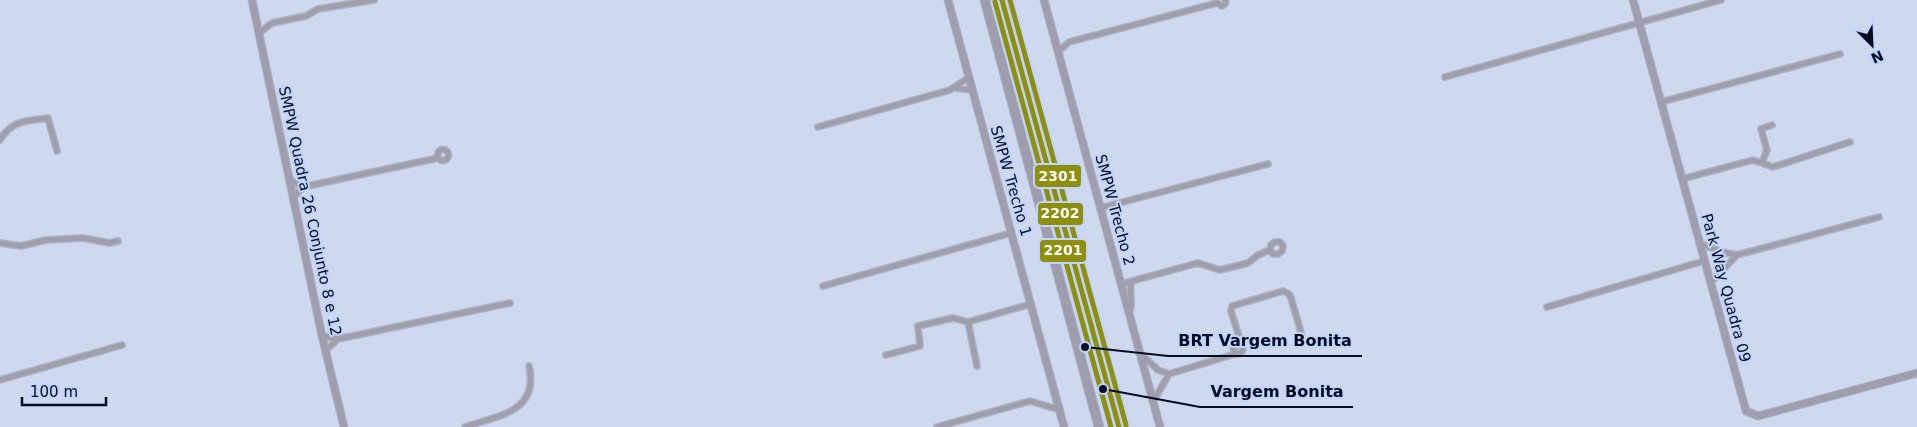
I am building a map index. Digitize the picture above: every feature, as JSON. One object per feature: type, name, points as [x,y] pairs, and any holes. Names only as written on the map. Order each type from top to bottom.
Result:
[{"type":"highway","points":[[986,0],[1099,427]]},
{"type":"highway","points":[[1007,0],[1124,427]]},
{"type":"street","name":"SMPW Quadra 26 Conjunto 8 e 12","points":[[252,0],[322,336],[344,427]]},
{"type":"street","points":[[259,33],[269,24],[306,16],[318,10],[374,0]]},
{"type":"street","name":"SMPW Trecho 1","points":[[948,0],[1064,427]]},
{"type":"street","name":"SMPW Trecho 2","points":[[1044,0],[1160,427]]},
{"type":"street","points":[[1055,41],[1068,43],[1217,2],[1224,6],[1226,0]]},
{"type":"street","name":"Park Way Quadra 09","points":[[1633,0],[1744,408],[1749,414],[1758,416],[1917,373]]},
{"type":"street","points":[[1445,77],[1721,0]]},
{"type":"street","points":[[256,19],[269,24]]},
{"type":"street","points":[[1058,52],[1068,43]]},
{"type":"street","points":[[1661,102],[1840,54]]},
{"type":"street","points":[[818,127],[955,88],[968,78]]},
{"type":"street","points":[[955,88],[972,90]]},
{"type":"street","points":[[0,140],[7,129],[21,122],[48,118],[57,151]]},
{"type":"street","points":[[1762,163],[1767,154],[1761,129],[1772,125]]},
{"type":"street","points":[[1682,179],[1747,161],[1757,160],[1770,167],[1777,166],[1850,142]]},
{"type":"street","points":[[294,196],[302,187],[438,158]]},
{"type":"street","points":[[1100,208],[1268,164]]},
{"type":"street","points":[[290,180],[302,187]]},
{"type":"street","points":[[1710,284],[1725,265],[1737,255],[1878,217]]},
{"type":"street","points":[[823,286],[1011,233]]},
{"type":"street","points":[[0,243],[21,246],[46,240],[74,238],[110,243],[118,240]]},
{"type":"street","points":[[1699,243],[1722,252],[1737,255]]},
{"type":"street","points":[[1121,284],[1198,263],[1220,270],[1248,263],[1258,255],[1270,250]]},
{"type":"street","points":[[1722,252],[1725,265]]},
{"type":"street","points":[[1547,307],[1704,261]]},
{"type":"street","points":[[1129,313],[1132,306],[1129,292],[1132,281]]},
{"type":"street","points":[[1139,352],[1158,370],[1169,374],[1235,354],[1233,347],[1240,345],[1232,306],[1283,292],[1289,294],[1302,336]]},
{"type":"street","points":[[322,336],[338,339],[510,303]]},
{"type":"street","points":[[886,355],[920,346],[918,326],[954,318],[968,322],[1031,304]]},
{"type":"street","points":[[968,322],[977,366]]},
{"type":"street","points":[[326,350],[338,339]]},
{"type":"street","points":[[0,380],[122,345]]},
{"type":"street","points":[[466,427],[521,405],[530,394],[532,378],[529,366]]},
{"type":"street","points":[[1153,402],[1169,374]]},
{"type":"street","points":[[937,427],[1030,401],[1060,410]]},
{"type":"transit line","name":"2202","points":[[1002,0],[1119,427]]},
{"type":"transit line","name":"2301","points":[[1010,0],[1126,425]]},
{"type":"transit line","name":"2201","points":[[995,2],[1111,427]]},
{"type":"place","name":"BRT Vargem Bonita","points":[[1085,347]]},
{"type":"place","name":"Vargem Bonita","points":[[1103,389]]}]
